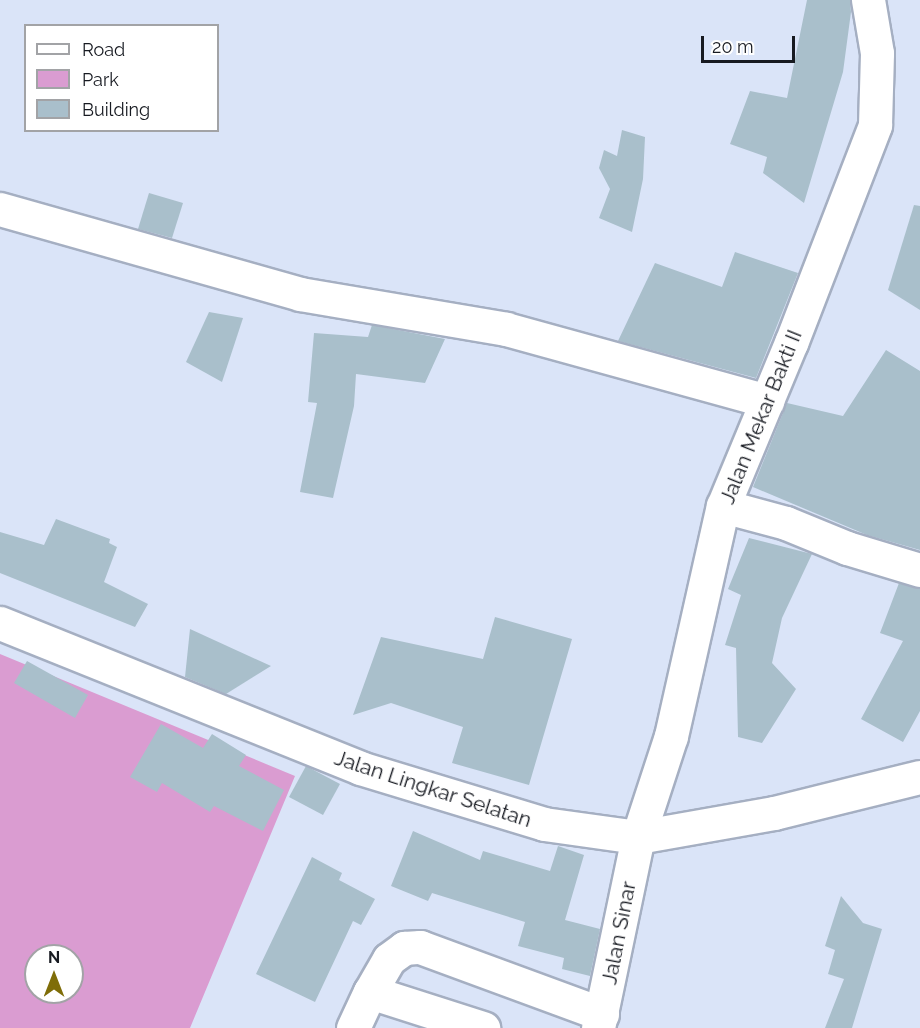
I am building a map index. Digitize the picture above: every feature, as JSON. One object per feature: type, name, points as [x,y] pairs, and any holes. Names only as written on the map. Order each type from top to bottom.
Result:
[{"type":"street","name":"Jalan Mekar Bakti II","points":[[638,837],[671,736],[723,506],[767,401],[874,125],[877,52],[868,0]]},
{"type":"street","points":[[0,209],[300,294],[506,329],[767,401]]},
{"type":"street","points":[[723,506],[786,523],[847,548],[920,570]]},
{"type":"street","name":"Jalan Lingkar Selatan","points":[[0,623],[258,730],[391,779],[544,824],[638,837],[774,813],[920,777]]},
{"type":"street","name":"Jalan Sinar","points":[[600,1021],[638,837]]},
{"type":"street","points":[[353,1028],[389,959],[404,948],[420,947],[600,1021]]},
{"type":"street","points":[[370,992],[483,1028]]},
{"type":"green space","points":[[0,654],[295,776],[190,1028],[0,1028]]},
{"type":"building","points":[[807,0],[850,0],[851,12],[843,72],[804,203],[763,173],[767,157],[730,144],[750,91],[787,98]]},
{"type":"building","points":[[622,130],[645,137],[643,179],[632,232],[599,218],[610,189],[599,168],[604,150],[617,156]]},
{"type":"building","points":[[149,193],[183,203],[172,238],[138,229]]},
{"type":"building","points":[[914,205],[920,206],[920,310],[888,290]]},
{"type":"building","points":[[735,252],[798,273],[756,378],[618,341],[655,263],[722,287]]},
{"type":"building","points":[[209,312],[243,318],[222,382],[186,362]]},
{"type":"building","points":[[372,325],[445,339],[425,383],[356,374],[354,406],[333,498],[300,492],[317,403],[308,402],[314,333],[368,337]]},
{"type":"building","points":[[886,350],[920,371],[920,550],[867,535],[753,487],[787,403],[843,416]]},
{"type":"building","points":[[56,519],[110,539],[109,543],[117,547],[104,582],[148,604],[135,627],[0,573],[0,532],[44,545]]},
{"type":"building","points":[[749,538],[812,554],[782,618],[772,663],[796,689],[762,743],[738,737],[736,648],[725,645],[741,595],[728,589]]},
{"type":"building","points":[[899,583],[920,588],[920,711],[903,742],[861,719],[903,641],[880,633]]},
{"type":"building","points":[[495,617],[572,639],[529,785],[452,763],[463,727],[391,703],[353,715],[381,637],[483,659]]},
{"type":"building","points":[[190,629],[271,666],[226,694],[185,677]]},
{"type":"building","points":[[27,661],[88,695],[75,718],[14,683]]},
{"type":"building","points":[[161,724],[203,748],[212,734],[246,755],[239,766],[284,790],[263,831],[214,806],[210,812],[162,783],[157,792],[130,777]]},
{"type":"building","points":[[306,766],[340,784],[323,815],[289,797]]},
{"type":"building","points":[[413,831],[480,860],[483,851],[550,871],[558,846],[584,855],[565,920],[600,929],[590,976],[562,969],[564,958],[518,946],[525,922],[432,893],[428,901],[391,886]]},
{"type":"building","points":[[312,857],[342,873],[339,880],[375,899],[361,925],[353,921],[315,1002],[256,974]]},
{"type":"building","points":[[841,896],[863,923],[882,929],[852,1028],[825,1028],[844,979],[828,974],[835,950],[825,946]]}]
